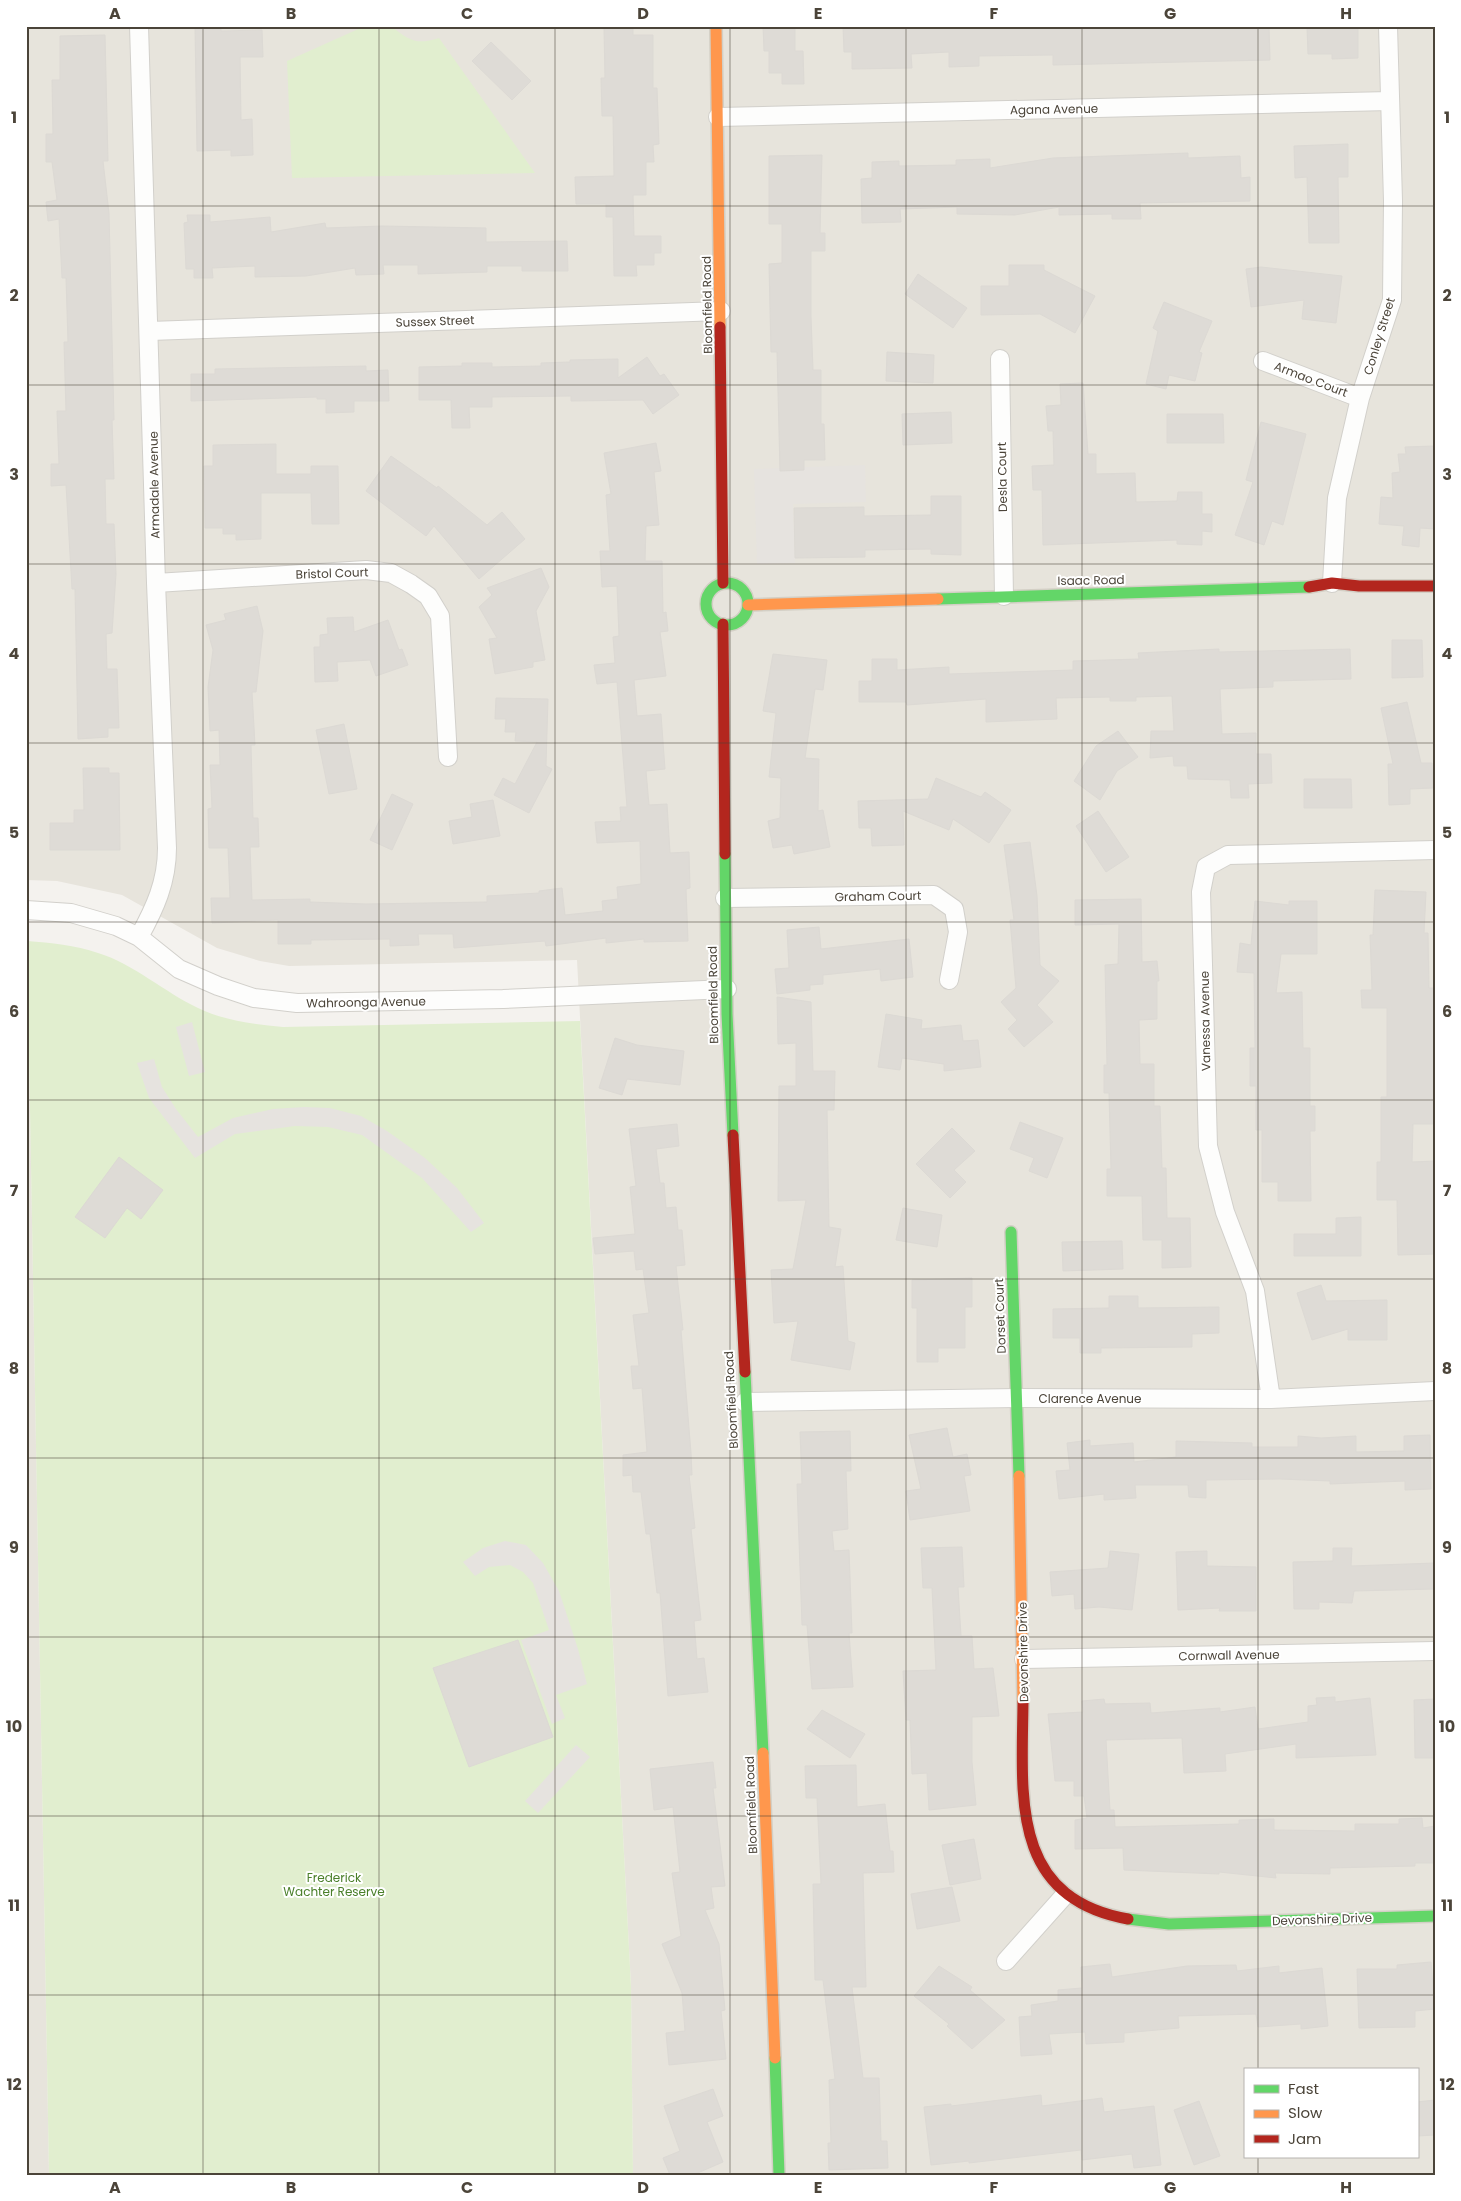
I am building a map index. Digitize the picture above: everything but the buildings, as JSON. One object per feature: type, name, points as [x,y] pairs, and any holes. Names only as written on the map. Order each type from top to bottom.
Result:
[{"type":"street","name":"Armadale Avenue","points":[[139,26],[150,331],[156,583],[167,857],[165,878],[158,899],[139,937]]},
{"type":"street","name":"Bloomfield Road","points":[[716,26],[723,583]]},
{"type":"street","name":"Conley Street","points":[[1332,583],[1337,498],[1360,398],[1392,300],[1393,201],[1388,26]]},
{"type":"street","name":"Agana Avenue","points":[[718,117],[1390,102]]},
{"type":"street","name":"Sussex Street","points":[[150,331],[721,311]]},
{"type":"street","name":"Desla Court","points":[[1000,359],[1004,596]]},
{"type":"street","name":"Armao Court","points":[[1263,361],[1360,398]]},
{"type":"street","name":"Bristol Court","points":[[156,583],[366,570],[391,573],[411,584],[428,596],[440,616],[448,757]]},
{"type":"street","points":[[723,583],[736,584],[745,593],[748,605],[746,612],[737,622],[723,624],[710,616],[706,606],[710,591],[723,583]]},
{"type":"street","name":"Isaac Road","points":[[748,605],[1295,588],[1332,583],[1359,586],[1435,586]]},
{"type":"street","name":"Bloomfield Road","points":[[723,624],[727,989],[762,1745],[779,2175]]},
{"type":"street","name":"Vanessa Avenue","points":[[1271,1399],[1255,1291],[1225,1212],[1208,1146],[1201,892],[1206,867],[1228,854],[1435,850]]},
{"type":"street","name":"Graham Court","points":[[725,898],[934,896],[954,909],[958,932],[949,980]]},
{"type":"street","name":"Wahroonga Avenue","points":[[26,910],[63,912],[95,918],[139,937],[179,969],[218,986],[254,998],[297,1003],[503,999],[727,989]]},
{"type":"street","name":"Dorset Court","points":[[1011,1232],[1017,1398]]},
{"type":"street","name":"Clarence Avenue","points":[[745,1402],[1017,1398],[1271,1399],[1435,1391]]},
{"type":"street","name":"Devonshire Drive","points":[[1017,1398],[1026,1804],[1031,1840],[1044,1870],[1064,1896],[1099,1913],[1134,1921],[1169,1924],[1435,1916]]},
{"type":"street","name":"Cornwall Avenue","points":[[1024,1659],[1435,1651]]},
{"type":"street","points":[[1006,1961],[1064,1896]]},
{"type":"shaded area","points":[[26,26],[1435,26],[1435,2175],[633,2175],[631,1986],[577,960],[289,966],[260,961],[217,948],[122,895],[57,881],[26,880]]},
{"type":"shaded area","points":[[865,465],[866,502],[793,504],[795,563],[757,564],[754,469]]},
{"type":"shaded area","points":[[26,918],[27,941],[49,2175],[26,2175]]},
{"type":"shaded area","points":[[192,1022],[205,1072],[189,1076],[176,1027]]},
{"type":"shaded area","points":[[154,1059],[162,1087],[198,1137],[233,1118],[273,1109],[330,1108],[361,1116],[387,1131],[425,1158],[457,1188],[484,1223],[471,1232],[422,1178],[362,1135],[328,1127],[295,1126],[235,1134],[195,1158],[149,1098],[137,1063]]},
{"type":"shaded area","points":[[505,1541],[526,1545],[543,1563],[559,1591],[587,1684],[556,1695],[565,1718],[552,1724],[521,1640],[549,1630],[533,1583],[523,1572],[510,1565],[489,1567],[475,1576],[463,1562],[483,1548]]},
{"type":"shaded area","points":[[576,1745],[590,1757],[538,1813],[525,1801]]},
{"type":"green space","points":[[365,26],[390,26],[404,36],[419,41],[439,38],[535,173],[292,178],[287,61]]},
{"type":"green space","name":"Frederick Wachter Reserve","points":[[27,941],[72,946],[111,958],[198,1008],[218,1016],[250,1023],[283,1027],[580,1021],[631,1986],[633,2175],[49,2175]]},
{"type":"traffic: fast","points":[[723,583],[731,583],[742,589],[748,604],[742,619],[731,625],[723,625],[712,619],[706,608],[706,600],[712,589],[723,583]]},
{"type":"traffic: fast","points":[[938,599],[1309,587]]},
{"type":"traffic: fast","points":[[725,854],[727,1014],[733,1135]]},
{"type":"traffic: fast","points":[[1011,1232],[1019,1476]]},
{"type":"traffic: fast","points":[[745,1372],[763,1753]]},
{"type":"traffic: fast","points":[[1128,1919],[1169,1924],[1435,1916]]},
{"type":"traffic: fast","points":[[775,2058],[779,2175]]},
{"type":"traffic: slow","points":[[716,26],[720,327]]},
{"type":"traffic: slow","points":[[748,605],[938,599]]},
{"type":"traffic: slow","points":[[1019,1476],[1023,1702]]},
{"type":"traffic: slow","points":[[763,1753],[775,2058]]},
{"type":"traffic: jam","points":[[720,327],[723,583]]},
{"type":"traffic: jam","points":[[1309,587],[1332,583],[1359,586],[1435,586]]},
{"type":"traffic: jam","points":[[723,624],[725,854]]},
{"type":"traffic: jam","points":[[733,1135],[745,1372]]},
{"type":"traffic: jam","points":[[1023,1702],[1022,1773],[1025,1807],[1031,1838],[1043,1866],[1062,1890],[1090,1908],[1128,1919]]}]
